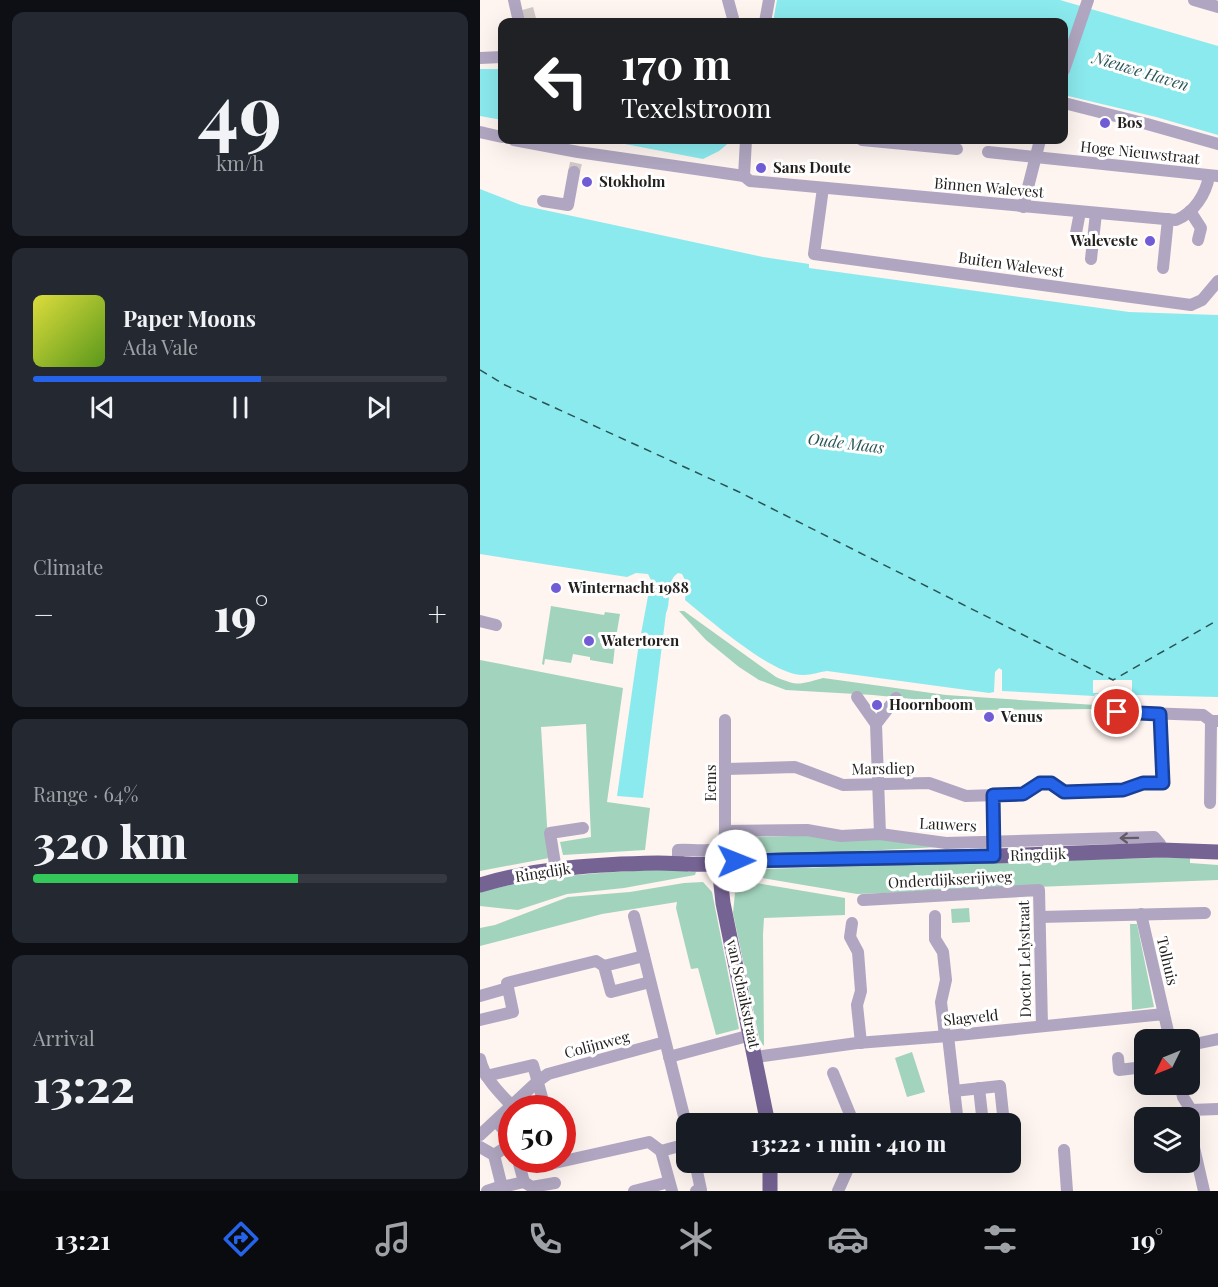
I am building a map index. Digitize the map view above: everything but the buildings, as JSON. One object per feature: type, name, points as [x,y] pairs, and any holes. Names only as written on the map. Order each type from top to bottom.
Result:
[{"type":"main road","name":"Ringdijk","points":[[480,885],[519,876],[588,866],[723,864],[736,861],[994,849],[1218,852]]},
{"type":"main road","name":"van Schaikstraat","points":[[723,864],[720,876],[723,903],[766,1113]]},
{"type":"main road","points":[[770,1173],[770,1191]]},
{"type":"street","points":[[514,0],[520,18]]},
{"type":"street","points":[[728,0],[733,18]]},
{"type":"street","points":[[766,18],[769,0]]},
{"type":"street","points":[[1194,0],[1213,3]]},
{"type":"street","points":[[1068,58],[1087,3]]},
{"type":"street","points":[[480,58],[498,57]]},
{"type":"street","points":[[1068,104],[1147,123],[1218,144]]},
{"type":"street","points":[[480,132],[498,136]]},
{"type":"street","name":"Binnen Walevest","points":[[525,144],[576,162],[744,176],[750,181],[1168,219],[1181,218],[1190,211]]},
{"type":"street","points":[[744,176],[746,144]]},
{"type":"street","points":[[921,144],[957,149]]},
{"type":"street","points":[[1023,207],[1039,144]]},
{"type":"street","name":"Hoge Nieuwstraat","points":[[988,152],[1214,176]]},
{"type":"street","points":[[543,201],[568,206],[576,162]]},
{"type":"street","points":[[1198,240],[1201,228],[1190,211],[1214,176]]},
{"type":"street","name":"Buiten Walevest","points":[[823,188],[814,254],[1015,277],[1191,304],[1202,300],[1218,281]]},
{"type":"street","points":[[1076,233],[1080,212]]},
{"type":"street","points":[[1091,259],[1096,213]]},
{"type":"street","points":[[1162,268],[1168,219]]},
{"type":"street","points":[[480,621],[496,625]]},
{"type":"street","points":[[857,697],[876,724],[880,834]]},
{"type":"street","points":[[876,724],[896,699]]},
{"type":"street","points":[[1117,712],[1203,715],[1215,721],[1210,802]]},
{"type":"street","name":"Marsdiep","points":[[726,769],[795,767],[843,785],[929,783],[966,796],[1023,794],[1040,783],[1051,783],[1064,792],[1123,790],[1143,783],[1163,783],[1160,714]]},
{"type":"street","name":"Eems","points":[[678,863],[678,850],[715,851],[723,846],[726,831],[725,720]]},
{"type":"street","points":[[993,795],[994,849]]},
{"type":"street","points":[[556,870],[550,833],[583,828]]},
{"type":"street","name":"Lauwers","points":[[726,831],[807,830],[841,836],[880,834],[994,849],[1095,838],[1154,837],[1160,844],[1161,850]]},
{"type":"street","name":"Onderdijkserijweg","points":[[863,900],[1039,890]]},
{"type":"street","name":"Doctor Lelystraat","points":[[1039,890],[1042,1026]]},
{"type":"street","name":"Tolhuis","points":[[1040,917],[1205,913]]},
{"type":"street","name":"Tolhuis","points":[[1141,914],[1164,1014]]},
{"type":"street","points":[[634,916],[683,1113]]},
{"type":"street","points":[[935,916],[934,939],[943,952],[946,980],[941,1002],[957,1113]]},
{"type":"street","points":[[852,923],[850,937],[858,952],[861,991],[857,1005],[859,1047]]},
{"type":"street","points":[[604,966],[644,956]]},
{"type":"street","points":[[480,1020],[513,1012],[507,983],[596,961],[604,966],[611,992],[650,982]]},
{"type":"street","points":[[480,996],[508,988]]},
{"type":"street","points":[[1164,1014],[1167,1029]]},
{"type":"street","name":"Slagveld","points":[[756,1057],[1164,1014]]},
{"type":"street","points":[[669,1057],[751,1035]]},
{"type":"street","points":[[1200,1043],[1218,1039]]},
{"type":"street","name":"Colijnweg","points":[[522,1095],[548,1074],[666,1042]]},
{"type":"street","points":[[1118,1058],[1119,1070],[1134,1068]]},
{"type":"street","points":[[480,1059],[486,1076],[502,1095]]},
{"type":"street","points":[[486,1076],[533,1065],[542,1095]]},
{"type":"street","points":[[833,1073],[849,1113]]},
{"type":"street","points":[[954,1091],[1000,1086],[1003,1113]]},
{"type":"street","points":[[979,1088],[982,1113]]},
{"type":"street","points":[[1200,1110],[1218,1109]]},
{"type":"street","name":"Colijnweg","points":[[480,1135],[496,1121]]},
{"type":"street","points":[[576,1157],[649,1142],[661,1151],[670,1187],[634,1191]]},
{"type":"street","points":[[480,1147],[494,1155],[501,1188]]},
{"type":"street","points":[[661,1151],[676,1147]]},
{"type":"street","points":[[1064,1150],[1067,1191]]},
{"type":"street","points":[[494,1155],[498,1152]]},
{"type":"street","points":[[522,1173],[524,1182],[532,1187],[556,1187]]},
{"type":"street","points":[[696,1191],[701,1190],[697,1173]]},
{"type":"street","points":[[838,1191],[846,1173]]},
{"type":"street","points":[[1200,1173],[1204,1191]]},
{"type":"street","points":[[487,1191],[524,1182]]},
{"type":"green space","points":[[551,606],[604,615],[605,612],[620,614],[615,643],[601,641],[600,643],[615,646],[613,664],[573,654],[571,663],[545,659],[544,665],[542,664]]},
{"type":"green space","points":[[679,611],[684,611],[776,677],[790,682],[804,683],[823,678],[946,695],[1095,705],[1094,709],[971,710],[913,699],[786,690],[759,680],[739,667],[706,640]]},
{"type":"green space","points":[[480,660],[623,688],[607,802],[650,808],[645,850],[563,855],[560,842],[591,837],[586,724],[541,727],[549,858],[480,871]]},
{"type":"green space","points":[[817,835],[883,839],[940,847],[803,854],[739,851],[728,846],[733,838]]},
{"type":"green space","points":[[1190,857],[1190,863],[1218,865],[1218,880],[857,894],[744,875],[743,872],[758,869]]},
{"type":"green space","points":[[687,869],[688,872],[696,872],[695,875],[624,888],[567,894],[518,910],[480,906],[480,892],[531,881],[609,872]]},
{"type":"green space","points":[[739,880],[845,898],[845,915],[764,918],[764,1046],[760,1042],[733,913],[736,883]]},
{"type":"green space","points":[[703,882],[712,892],[739,1029],[716,1035],[698,968],[691,969],[676,908],[677,902],[602,914],[480,946],[480,928],[495,925],[568,897],[630,892]]},
{"type":"green space","points":[[969,908],[970,922],[952,923],[951,909]]},
{"type":"green space","points":[[1130,924],[1137,924],[1154,1007],[1132,1010]]},
{"type":"green space","points":[[912,1052],[925,1092],[907,1097],[895,1058]]},
{"type":"water","name":"Nieuwe Haven","points":[[777,0],[1060,0],[1218,46],[1218,135],[1156,117],[1068,96],[1068,18],[774,18]]},
{"type":"water","points":[[480,69],[498,69],[498,119],[480,116]]},
{"type":"water","points":[[625,144],[727,144],[703,159]]},
{"type":"water","name":"Oude Maas","points":[[480,189],[521,205],[763,257],[809,264],[809,268],[1129,312],[1218,315],[1218,697],[1096,694],[1094,696],[1002,691],[1002,670],[999,668],[995,672],[994,692],[989,693],[827,671],[807,675],[791,673],[759,657],[685,600],[687,584],[682,574],[678,573],[670,586],[643,798],[617,796],[638,650],[651,580],[648,574],[636,573],[627,577],[480,554]]},
{"type":"pier","points":[[1093,680],[1132,680],[1132,693],[1093,693]]},
{"type":"ferry route","points":[[480,370],[505,385],[737,491],[1113,680],[1218,620]]},
{"type":"tunnel","points":[[523,16],[538,12]]},
{"type":"tunnel","points":[[574,172],[576,163]]},
{"type":"place","name":"Bos","points":[[1105,123]]},
{"type":"place","name":"Sans Doute","points":[[761,168]]},
{"type":"place","name":"Stokholm","points":[[587,182]]},
{"type":"place","name":"Waleveste","points":[[1150,241]]},
{"type":"place","name":"Winternacht 1988","points":[[556,588]]},
{"type":"place","name":"Watertoren","points":[[589,641]]},
{"type":"place","name":"Hoornboom","points":[[877,705]]},
{"type":"place","name":"Venus","points":[[989,717]]},
{"type":"route","points":[[736,861],[994,856],[993,795],[1023,794],[1040,783],[1051,783],[1064,792],[1123,790],[1143,783],[1163,783],[1160,714],[1117,712]]}]
